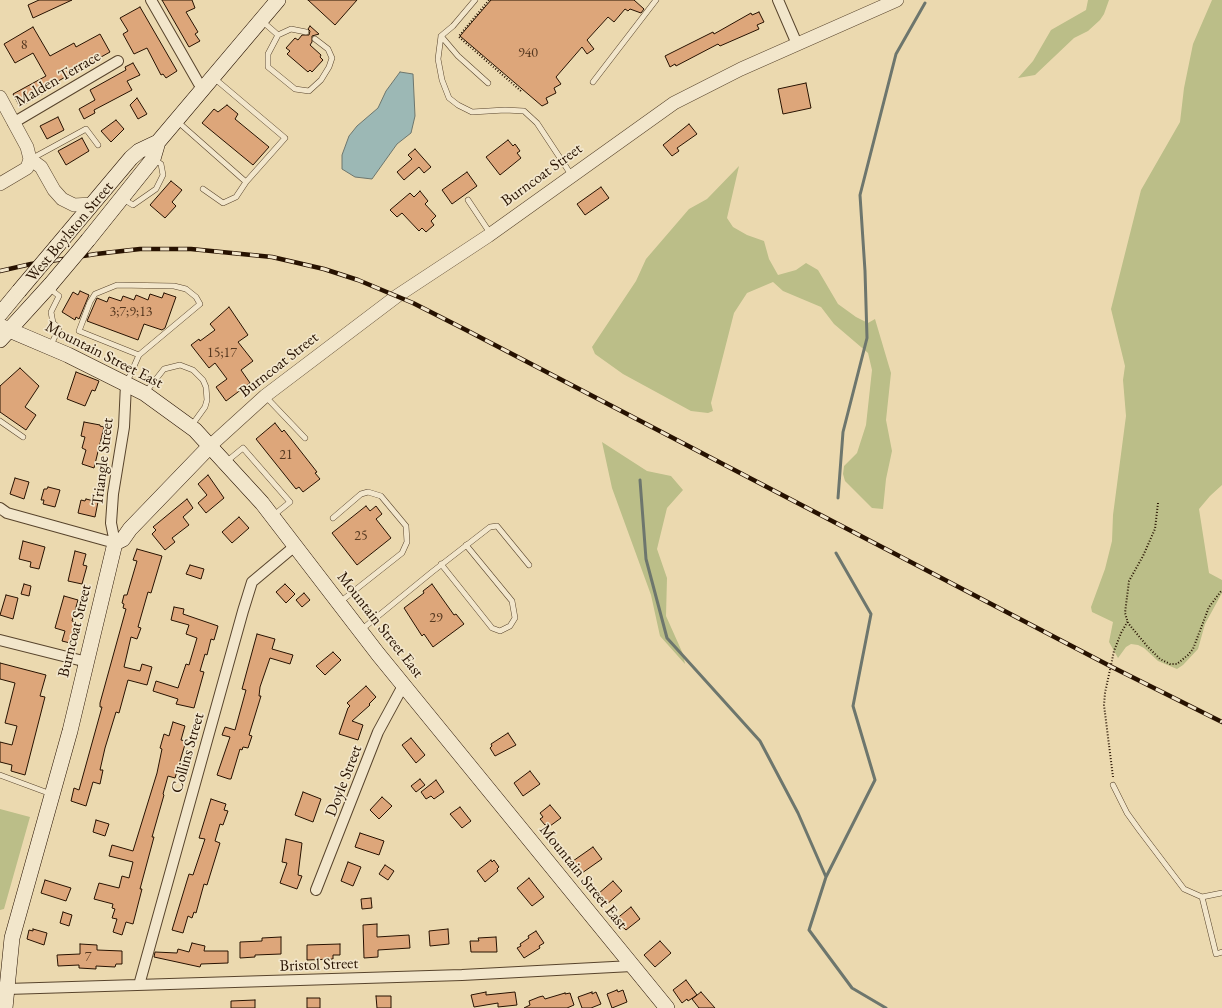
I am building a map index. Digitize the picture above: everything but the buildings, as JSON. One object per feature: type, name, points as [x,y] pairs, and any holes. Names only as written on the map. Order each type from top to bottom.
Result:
[{"type":"main road","name":"West Boylston Street","points":[[4,332],[50,286],[88,240],[153,159],[158,142],[278,0]]},
{"type":"main road","name":"West Boylston Street","points":[[0,314],[131,158],[139,151],[158,142]]},
{"type":"main road","name":"Mountain Street East","points":[[4,332],[50,347],[144,393],[191,426],[272,517],[361,631],[667,1008]]},
{"type":"main road","name":"Burncoat Street","points":[[5,1008],[12,938],[87,662],[115,543],[123,540],[130,529],[210,446]]},
{"type":"street","points":[[151,0],[202,89]]},
{"type":"street","points":[[778,0],[797,44]]},
{"type":"street","name":"Burncoat Street","points":[[210,446],[265,396],[397,296],[490,234],[649,120],[690,93],[897,0]]},
{"type":"street","name":"Malden Terrace","points":[[13,123],[118,61]]},
{"type":"street","points":[[0,97],[27,147],[30,159],[27,168],[0,184]]},
{"type":"street","points":[[30,159],[41,167],[54,190],[62,199],[74,205],[82,206],[92,204]]},
{"type":"street","name":"Triangle Street","points":[[115,543],[111,523],[113,494],[124,427],[126,384]]},
{"type":"street","points":[[0,508],[7,513],[115,543]]},
{"type":"street","name":"Collins Street","points":[[139,985],[252,582],[295,546]]},
{"type":"street","points":[[0,640],[87,662]]},
{"type":"street","name":"Doyle Street","points":[[316,890],[378,732],[404,684]]},
{"type":"street","name":"Bristol Street","points":[[7,989],[474,974],[632,966]]},
{"type":"lane","points":[[475,0],[453,26],[441,36],[438,59],[442,80],[449,98],[458,105],[472,112],[505,110],[524,112],[537,123],[572,176]]},
{"type":"lane","points":[[593,82],[656,0]]},
{"type":"lane","points":[[261,20],[278,34]]},
{"type":"lane","points":[[306,32],[291,29],[278,34],[268,54],[268,66],[295,89],[309,91],[321,80],[329,67],[332,58],[328,49],[315,39]]},
{"type":"lane","points":[[441,36],[458,56],[488,83]]},
{"type":"lane","points":[[204,189],[223,203],[236,197],[246,182],[285,138],[213,77]]},
{"type":"lane","points":[[176,120],[246,182]]},
{"type":"lane","points":[[30,159],[48,151],[86,129],[98,145]]},
{"type":"lane","points":[[122,198],[133,205],[156,189],[163,175],[161,164],[153,159]]},
{"type":"lane","points":[[468,200],[490,234]]},
{"type":"lane","points":[[126,384],[139,355],[200,304],[196,297],[186,289],[174,286],[117,285],[95,294],[90,302],[79,331],[139,355]]},
{"type":"lane","points":[[50,286],[58,296],[51,312],[53,323],[59,328],[50,347]]},
{"type":"lane","points":[[144,393],[164,369],[180,365],[193,370],[203,380],[206,387],[207,400],[205,407],[191,426]]},
{"type":"lane","points":[[265,396],[305,438]]},
{"type":"lane","points":[[0,421],[23,437]]},
{"type":"lane","points":[[225,463],[243,448],[285,496],[290,502],[272,517]]},
{"type":"lane","points":[[334,518],[361,494],[368,492],[381,496],[406,526],[407,542],[402,553],[339,603]]},
{"type":"lane","points":[[361,631],[441,564],[490,527],[497,526],[529,565]]},
{"type":"lane","points":[[441,564],[492,628],[500,630],[510,626],[515,618],[512,601],[466,545]]},
{"type":"lane","points":[[0,775],[52,794]]},
{"type":"lane","points":[[1114,785],[1127,813],[1184,889],[1202,897],[1222,893]]},
{"type":"lane","points":[[1202,897],[1216,954],[1222,952]]},
{"type":"path","points":[[489,0],[459,37],[521,91]]},
{"type":"path","points":[[1158,503],[1155,529],[1143,556],[1129,581],[1125,612],[1128,621],[1154,654],[1165,662],[1177,664],[1193,649],[1209,607],[1222,590]]},
{"type":"path","points":[[1114,785],[1104,705],[1105,693],[1114,651],[1121,633],[1128,621]]},
{"type":"green space","points":[[1088,0],[1109,0],[1100,20],[1088,31],[1074,38],[1035,75],[1018,78],[1033,61],[1051,30],[1086,10]]},
{"type":"green space","points":[[1212,0],[1222,0],[1222,485],[1199,509],[1209,573],[1222,580],[1222,593],[1205,624],[1198,649],[1183,665],[1177,669],[1158,661],[1144,648],[1138,645],[1131,644],[1126,647],[1118,658],[1109,642],[1113,622],[1092,612],[1091,607],[1105,569],[1112,541],[1113,515],[1126,416],[1123,380],[1125,366],[1111,309],[1141,190],[1180,122],[1184,88],[1193,44]]},
{"type":"green space","points":[[739,166],[727,218],[733,227],[747,235],[764,241],[769,259],[778,275],[796,270],[806,263],[818,270],[838,304],[856,317],[868,323],[875,319],[891,373],[886,420],[892,451],[886,479],[883,509],[872,508],[845,481],[843,474],[844,466],[857,453],[866,425],[872,370],[868,353],[834,324],[821,307],[783,291],[773,282],[747,293],[734,313],[711,403],[713,411],[708,413],[691,411],[623,374],[595,354],[592,347],[636,281],[646,259],[689,209],[707,199]]},
{"type":"green space","points":[[602,442],[647,471],[671,476],[683,490],[667,508],[657,549],[667,578],[666,616],[683,654],[685,664],[660,636],[651,595],[612,488]]},
{"type":"green space","points":[[0,809],[30,817],[4,909],[0,910]]},
{"type":"water","points":[[400,72],[413,74],[415,116],[411,133],[397,144],[372,179],[355,177],[342,169],[342,155],[349,136],[357,126],[378,108],[386,91]]},
{"type":"waterway","points":[[838,498],[843,432],[867,338],[865,271],[860,195],[896,54],[925,3]]},
{"type":"waterway","points":[[640,480],[646,559],[667,638],[760,741],[798,813],[826,877]]},
{"type":"waterway","points":[[836,553],[871,614],[853,706],[875,780],[826,877],[809,930],[852,988],[886,1008]]},
{"type":"railway","points":[[0,271],[31,264],[96,254],[140,249],[191,249],[272,257],[324,269],[358,280],[413,303],[468,331],[1110,666],[1222,722]]}]
